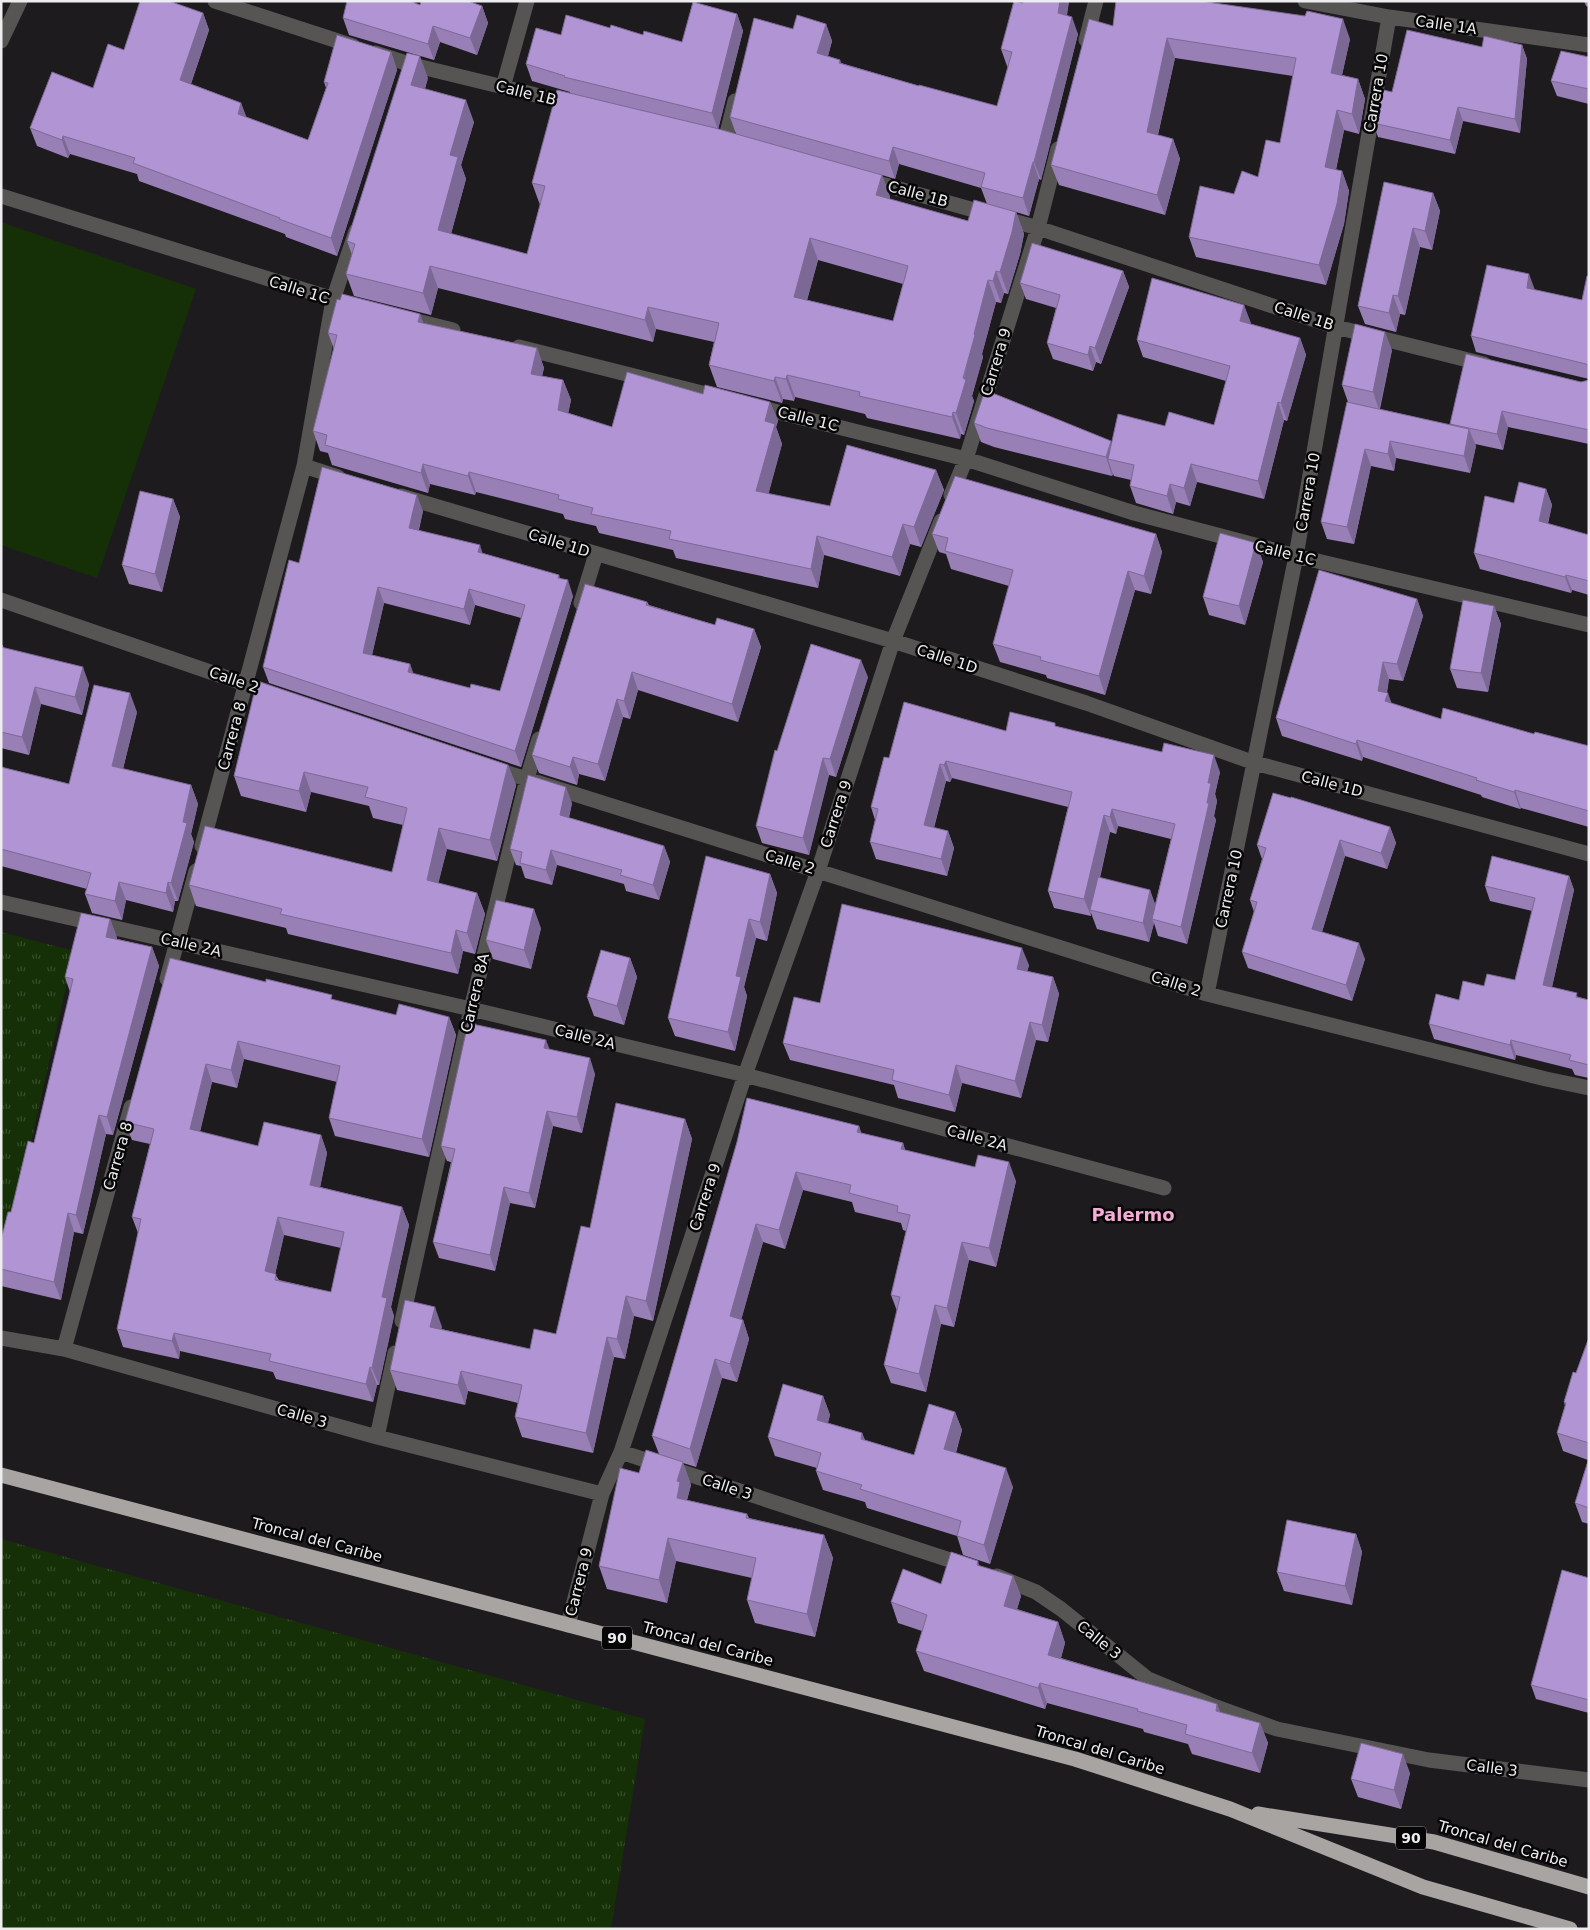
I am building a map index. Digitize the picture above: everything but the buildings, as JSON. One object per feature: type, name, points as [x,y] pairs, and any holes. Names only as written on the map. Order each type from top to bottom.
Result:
[{"type":"highway","name":"Troncal del Caribe","points":[[1,1475],[1075,1759],[1230,1810],[1423,1886],[1570,1929]]},
{"type":"highway","name":"Troncal del Caribe","points":[[1230,1810],[1434,1842],[1589,1886]]},
{"type":"street","points":[[1,40],[20,1]]},
{"type":"street","name":"Calle 1B","points":[[214,1],[407,69],[503,87],[590,108]]},
{"type":"street","points":[[503,87],[527,1]]},
{"type":"street","points":[[1081,58],[1096,1]]},
{"type":"street","name":"Calle 1A","points":[[1304,1],[1389,17],[1589,45]]},
{"type":"street","name":"Carrera 10","points":[[1207,994],[1296,556],[1389,17]]},
{"type":"street","points":[[706,136],[730,142],[739,87]]},
{"type":"street","name":"Carrera 9","points":[[568,1625],[602,1494],[621,1452],[745,1075],[818,870],[893,641],[966,459],[1038,228],[1062,133]]},
{"type":"street","name":"Calle 1B","points":[[849,175],[1038,228],[1336,327],[1501,368]]},
{"type":"street","name":"Calle 1C","points":[[1,196],[333,300],[372,310]]},
{"type":"street","name":"Carrera 8","points":[[164,989],[304,466],[333,300],[360,216]]},
{"type":"street","points":[[391,315],[468,334]]},
{"type":"street","name":"Calle 1C","points":[[506,344],[966,459],[1134,513],[1296,556],[1589,625]]},
{"type":"street","points":[[304,466],[351,480]]},
{"type":"street","name":"Calle 1D","points":[[389,492],[893,641],[1086,703],[1255,763],[1589,854]]},
{"type":"street","points":[[576,620],[596,554]]},
{"type":"street","name":"Calle 2","points":[[1,600],[292,700]]},
{"type":"street","name":"Carrera 8A","points":[[377,1437],[471,1009],[527,779],[544,723]]},
{"type":"street","name":"Calle 2","points":[[480,763],[1207,994],[1546,1079],[1589,1088]]},
{"type":"street","name":"Calle 2A","points":[[1,902],[471,1009],[745,1075],[1164,1188]]},
{"type":"street","name":"Carrera 8","points":[[64,1349],[135,1093]]},
{"type":"street","name":"Calle 3","points":[[1,1338],[64,1349],[377,1437],[602,1494]]},
{"type":"street","name":"Calle 3","points":[[621,1452],[1004,1578],[1036,1592],[1061,1609],[1148,1680],[1277,1729],[1429,1760],[1588,1775]]},
{"type":"green space","points":[[1,222],[196,289],[97,578],[1,545]]},
{"type":"green space","points":[[1,932],[74,951],[1,1277]]},
{"type":"green space","points":[[1,1539],[645,1719],[611,1929],[1,1929]]},
{"type":"district","name":"Palermo","points":[[1133,1215]]}]
